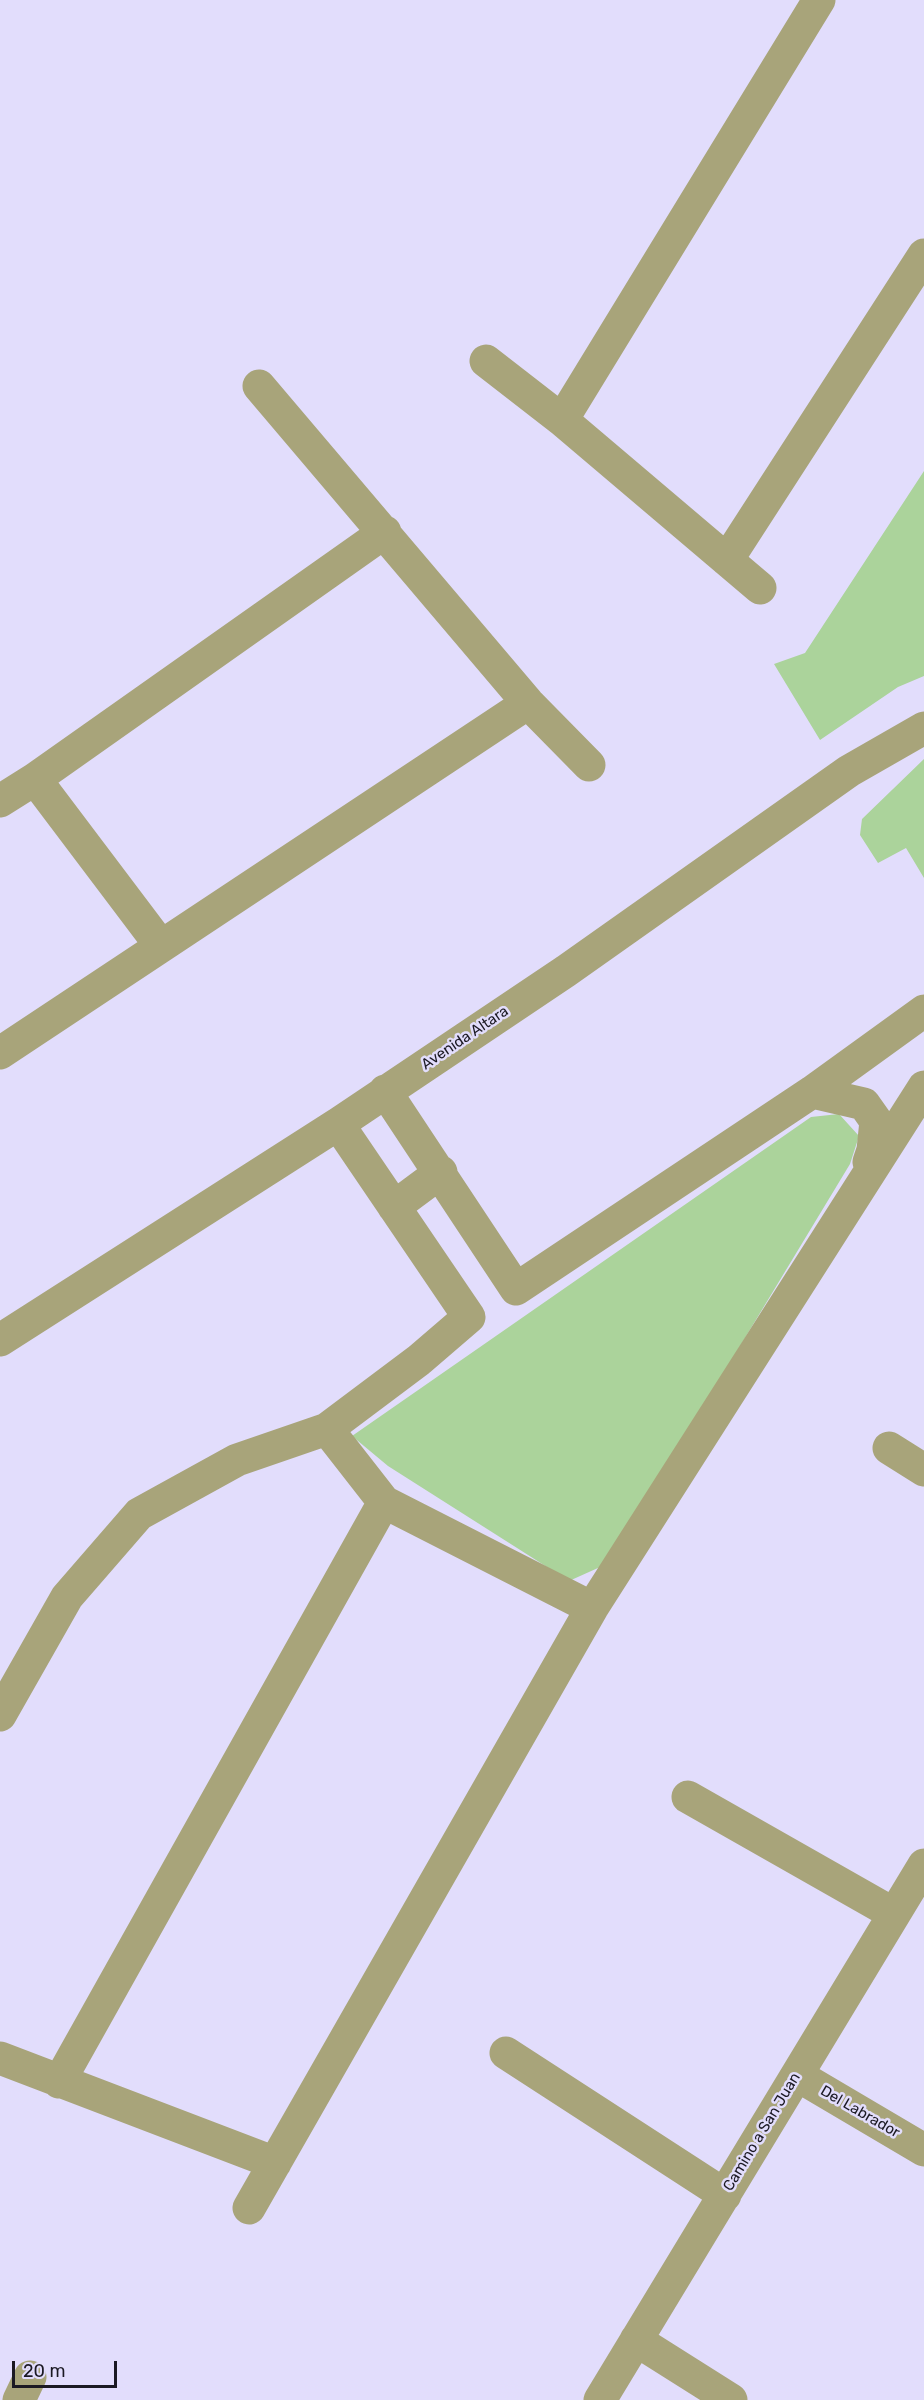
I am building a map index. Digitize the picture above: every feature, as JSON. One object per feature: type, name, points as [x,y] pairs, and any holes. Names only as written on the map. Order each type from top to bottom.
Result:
[{"type":"street","points":[[562,420],[819,0]]},
{"type":"street","points":[[727,560],[924,255]]},
{"type":"street","points":[[486,361],[562,420],[760,588]]},
{"type":"street","points":[[259,386],[528,703],[589,765]]},
{"type":"street","points":[[0,801],[36,779],[385,532]]},
{"type":"street","points":[[0,1053],[528,703]]},
{"type":"street","name":"Avenida Altara","points":[[0,1340],[338,1124],[566,971],[849,771],[924,728]]},
{"type":"street","points":[[36,779],[161,946]]},
{"type":"street","points":[[385,1091],[441,1172],[516,1289],[812,1092],[924,1011]]},
{"type":"street","points":[[249,2208],[592,1608],[924,1087]]},
{"type":"street","points":[[812,1092],[864,1104],[876,1121],[873,1150],[859,1186]]},
{"type":"street","points":[[0,1715],[67,1597],[139,1514],[237,1460],[327,1429],[419,1360],[469,1317],[338,1124]]},
{"type":"street","points":[[394,1207],[441,1172]]},
{"type":"street","points":[[327,1429],[384,1502],[592,1608]]},
{"type":"street","points":[[889,1448],[924,1470]]},
{"type":"street","points":[[59,2082],[384,1502]]},
{"type":"street","points":[[687,1797],[894,1914]]},
{"type":"street","name":"Camino a San Juan","points":[[600,2400],[924,1865]]},
{"type":"street","points":[[506,2053],[724,2194]]},
{"type":"street","points":[[0,2058],[275,2163]]},
{"type":"street","name":"Del Labrador","points":[[797,2075],[924,2150]]},
{"type":"street","points":[[636,2340],[731,2400]]},
{"type":"green space","points":[[924,471],[924,676],[898,687],[820,740],[774,664],[805,653]]},
{"type":"green space","points":[[924,759],[924,878],[906,848],[878,863],[860,835],[862,819]]},
{"type":"green space","points":[[839,1114],[859,1136],[850,1164],[609,1563],[569,1581],[388,1466],[352,1436],[811,1117]]}]
